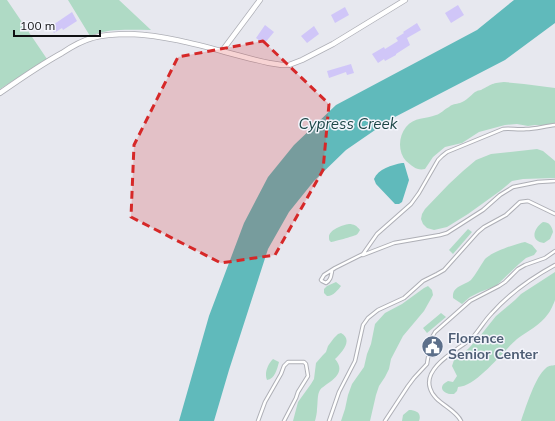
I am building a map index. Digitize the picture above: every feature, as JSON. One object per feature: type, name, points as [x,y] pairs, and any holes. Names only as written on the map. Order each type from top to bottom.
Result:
[{"type":"street","points":[[222,51],[260,0]]},
{"type":"street","points":[[0,93],[41,65],[77,44],[90,38],[104,35],[125,34],[153,36],[181,41],[269,63],[289,65],[321,50],[405,0]]},
{"type":"lane","points":[[361,256],[366,252],[377,234],[411,204],[438,160],[447,152],[503,129],[530,129],[555,125]]},
{"type":"lane","points":[[332,270],[331,277],[328,282],[321,280],[324,275],[332,270],[361,256],[394,243],[447,233],[487,207],[500,195],[513,187],[538,182],[555,181]]},
{"type":"lane","points":[[329,421],[335,401],[355,361],[364,325],[368,318],[378,310],[404,298],[423,281],[444,270],[478,232],[506,215],[520,202],[528,201],[555,214]]},
{"type":"lane","points":[[385,421],[408,386],[427,364],[431,339],[435,332],[463,306],[499,286],[525,265],[545,258],[555,251]]},
{"type":"lane","points":[[461,421],[458,416],[439,401],[430,388],[429,382],[433,370],[446,356],[472,337],[492,312],[503,302],[534,277],[555,265]]},
{"type":"lane","points":[[258,421],[284,366],[288,362],[304,362],[306,364],[308,376],[298,392],[284,421]]},
{"type":"highlighted area","points":[[263,41],[329,104],[323,170],[275,255],[221,263],[131,217],[134,145],[178,57]]},
{"type":"green space","points":[[0,0],[7,0],[47,59],[0,89]]},
{"type":"green space","points":[[68,0],[119,0],[151,30],[112,31],[97,33],[90,36]]},
{"type":"green space","points":[[504,82],[555,88],[555,125],[505,125],[479,132],[462,143],[445,147],[433,157],[425,169],[417,169],[406,161],[400,149],[400,140],[403,131],[409,124],[413,121],[438,114],[451,105],[464,101],[476,91]]},
{"type":"green space","points":[[537,149],[543,151],[555,161],[555,178],[523,179],[512,181],[468,214],[447,227],[434,230],[427,228],[423,224],[421,219],[425,209],[449,184],[476,160],[491,154]]},
{"type":"green space","points":[[543,222],[550,225],[553,232],[550,239],[544,243],[536,240],[534,234]]},
{"type":"green space","points":[[349,224],[358,227],[360,230],[357,234],[352,237],[330,241],[329,237],[333,230]]},
{"type":"green space","points":[[468,229],[472,232],[453,254],[449,250]]},
{"type":"green space","points":[[525,242],[532,245],[537,251],[534,255],[526,258],[496,286],[470,297],[462,304],[453,298],[454,291],[471,280],[488,256]]},
{"type":"green space","points":[[555,272],[555,300],[545,318],[538,325],[517,339],[489,368],[473,381],[458,387],[454,394],[445,392],[442,388],[444,383],[448,381],[453,382],[457,376],[452,366],[454,360],[468,349],[496,316],[521,294]]},
{"type":"green space","points":[[336,282],[341,286],[333,294],[327,296],[324,293],[324,289]]},
{"type":"green space","points":[[428,286],[432,290],[433,295],[424,311],[403,336],[391,359],[389,369],[379,386],[370,421],[341,421],[352,384],[364,367],[375,324],[385,313],[402,304]]},
{"type":"green space","points":[[441,313],[446,317],[427,333],[423,328]]},
{"type":"green space","points":[[341,333],[345,336],[346,343],[343,350],[335,359],[339,366],[338,373],[334,379],[319,392],[315,421],[293,421],[298,402],[314,379],[316,363],[326,352],[328,346],[334,338]]},
{"type":"green space","points":[[273,359],[279,362],[274,376],[267,380],[267,369]]},
{"type":"green space","points":[[555,365],[555,421],[521,421],[538,378],[547,367]]},
{"type":"green space","points":[[409,410],[418,412],[420,416],[419,421],[402,421],[403,415]]},
{"type":"water","name":"Cypress Creek","points":[[514,0],[555,0],[555,23],[505,60],[391,119],[346,150],[314,181],[289,212],[268,249],[214,421],[179,421],[209,316],[244,223],[268,177],[294,145],[336,105],[477,30]]},
{"type":"water","points":[[404,163],[409,180],[402,202],[395,204],[376,184],[374,179],[382,170]]},
{"type":"building","points":[[458,5],[464,15],[451,23],[445,13]]},
{"type":"building","points":[[345,7],[349,15],[335,23],[331,15]]},
{"type":"building","points":[[72,12],[77,21],[63,30],[62,28],[54,33],[50,27]]},
{"type":"building","points":[[417,23],[421,30],[407,38],[410,45],[396,55],[385,61],[384,59],[378,63],[372,54],[384,47],[385,49],[398,41],[396,38]]},
{"type":"building","points":[[265,25],[274,32],[264,44],[256,38]]},
{"type":"building","points":[[314,26],[319,34],[307,43],[301,36]]},
{"type":"building","points":[[351,64],[354,73],[347,75],[346,72],[329,78],[327,71]]},
{"type":"place","name":"Florence Senior Center","points":[[432,346]]}]
